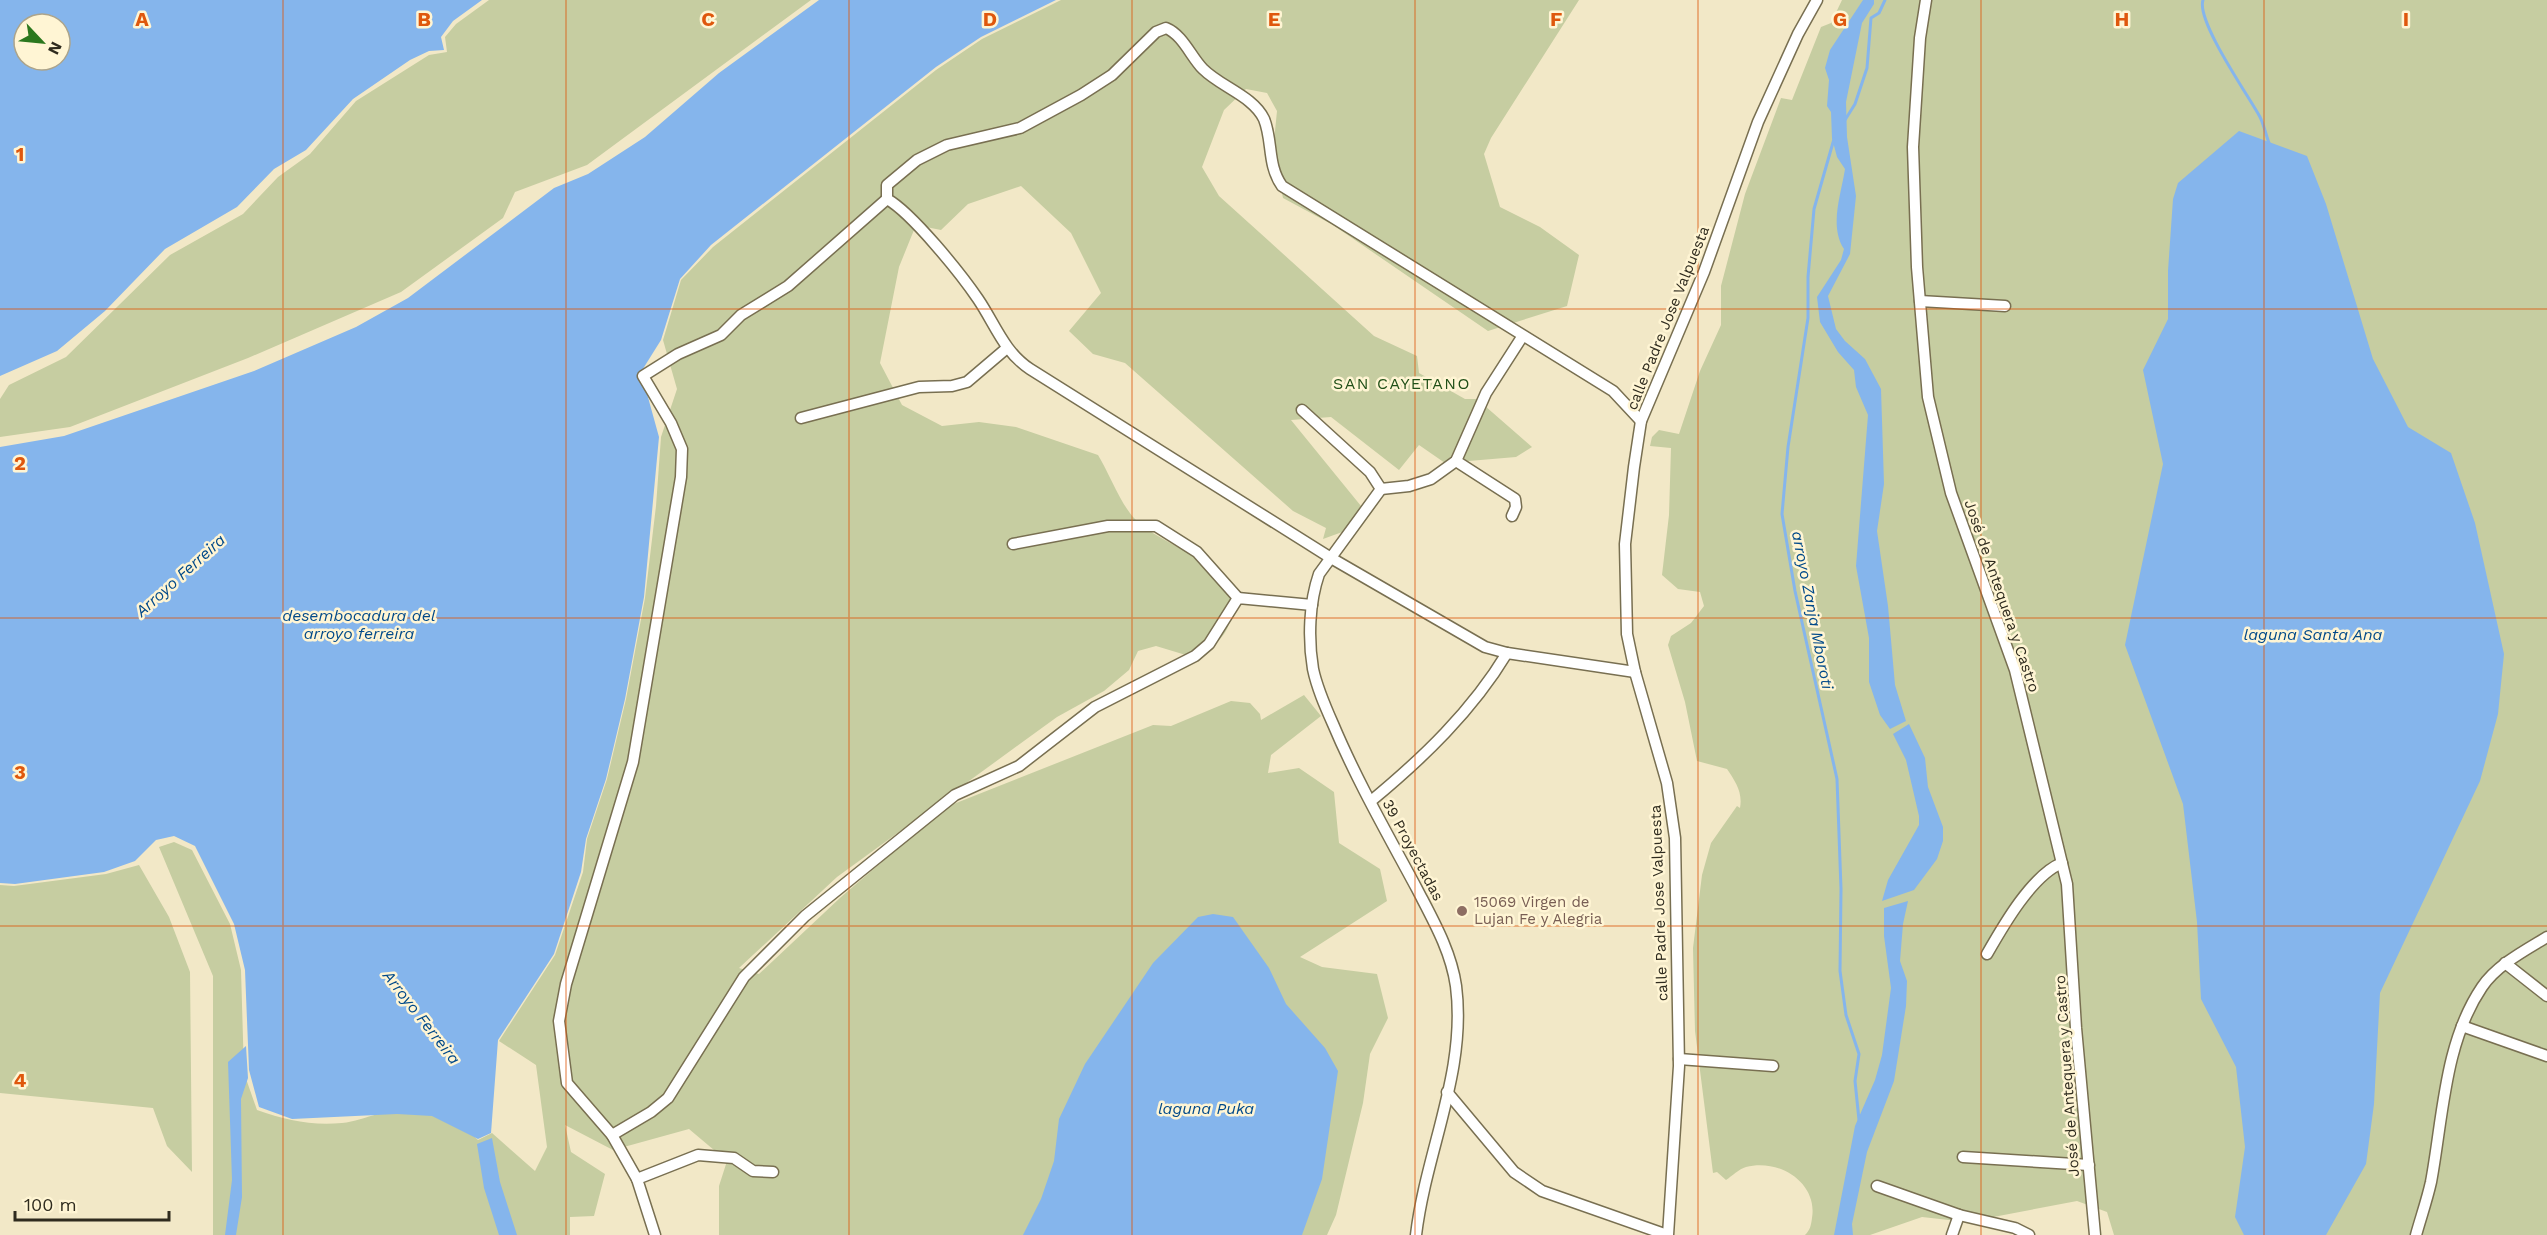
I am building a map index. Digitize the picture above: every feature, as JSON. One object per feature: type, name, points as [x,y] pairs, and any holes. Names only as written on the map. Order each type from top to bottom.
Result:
[{"type":"street","name":"calle Padre Jose Valpuesta","points":[[1668,1235],[1677,1128],[1679,1059],[1677,891],[1672,806],[1635,672],[1627,625],[1625,544],[1641,421],[1708,263],[1758,122],[1798,34],[1817,0]]},
{"type":"street","name":"José de Antequera y Castro","points":[[1926,0],[1920,38],[1913,147],[1920,301],[1928,397],[1951,493],[2015,670],[2062,863],[2072,927],[2076,1028],[2095,1235]]},
{"type":"street","points":[[1635,672],[1507,652],[1485,646],[1331,558],[1030,369],[1007,348],[978,299],[931,240],[887,199],[887,185],[917,160],[947,145],[1020,128],[1112,75],[1156,32],[1166,28],[1174,33],[1208,74],[1255,105],[1264,120],[1272,168],[1282,186],[1522,337],[1613,391],[1641,421]]},
{"type":"street","points":[[655,1235],[637,1179],[612,1135],[567,1083],[559,1021],[566,984],[633,762],[681,477],[682,449],[671,423],[643,376],[678,354],[721,335],[741,315],[788,286],[887,199]]},
{"type":"street","points":[[1920,301],[1939,300],[2005,306]]},
{"type":"street","points":[[1302,410],[1370,472],[1381,489],[1409,486],[1431,479],[1456,461],[1486,393],[1522,337]]},
{"type":"street","points":[[801,418],[919,387],[952,386],[967,382],[1007,348]]},
{"type":"street","points":[[1456,461],[1515,499],[1516,507],[1512,516]]},
{"type":"street","name":"39 Proyectadas","points":[[1381,489],[1319,574],[1312,605],[1311,637],[1313,667],[1318,688],[1371,801],[1438,929],[1448,953],[1456,985],[1456,1059],[1416,1235]]},
{"type":"street","points":[[1014,544],[1108,526],[1156,526],[1197,552],[1238,598],[1312,605]]},
{"type":"street","points":[[612,1135],[651,1112],[668,1098],[744,977],[805,916],[956,795],[1019,766],[1095,707],[1195,656],[1209,644],[1238,598]]},
{"type":"street","points":[[1371,801],[1425,755],[1455,723],[1507,652]]},
{"type":"street","points":[[1987,954],[2003,926],[2036,885],[2051,868],[2062,863]]},
{"type":"street","points":[[2416,1235],[2430,1185],[2454,1050],[2462,1026],[2482,987],[2505,963],[2547,937]]},
{"type":"street","points":[[2505,963],[2547,996]]},
{"type":"street","points":[[2462,1026],[2547,1056]]},
{"type":"street","points":[[1679,1059],[1773,1066]]},
{"type":"street","points":[[1448,1092],[1514,1172],[1535,1186],[1668,1235]]},
{"type":"street","points":[[637,1179],[698,1155],[734,1158],[753,1171],[773,1172]]},
{"type":"street","points":[[1963,1157],[2089,1165]]},
{"type":"street","points":[[1877,1186],[1959,1215],[2001,1224],[2029,1235]]},
{"type":"street","points":[[1952,1235],[1959,1215]]},
{"type":"green space","points":[[489,0],[811,0],[587,165],[515,192],[503,218],[401,292],[248,358],[70,427],[0,437],[0,399],[9,385],[66,357],[170,255],[243,214],[278,177],[310,154],[356,101],[429,55],[447,52],[445,37],[456,24]]},
{"type":"green space","points":[[1061,0],[1579,0],[1491,138],[1484,154],[1500,207],[1540,227],[1579,255],[1567,306],[1488,331],[1333,225],[1283,198],[1273,151],[1277,111],[1267,93],[1246,89],[1224,110],[1202,167],[1219,196],[1374,336],[1417,356],[1419,373],[1465,399],[1477,399],[1532,447],[1516,457],[1445,463],[1419,445],[1399,470],[1331,417],[1291,420],[1361,506],[1345,531],[1323,539],[1326,528],[1293,511],[1125,363],[1093,354],[1069,331],[1101,293],[1071,233],[1021,186],[968,204],[941,230],[916,225],[899,267],[880,363],[902,405],[942,426],[979,422],[1016,427],[1098,455],[1120,497],[1135,519],[1220,575],[1230,590],[1233,607],[1225,633],[1199,659],[1156,646],[1138,651],[1129,670],[1104,691],[1057,717],[837,877],[739,968],[759,974],[841,897],[946,807],[1153,725],[1171,726],[1231,701],[1250,703],[1260,714],[1261,720],[1304,695],[1321,716],[1271,755],[1268,773],[1299,768],[1334,792],[1339,843],[1380,869],[1387,901],[1300,957],[1322,967],[1377,974],[1388,1018],[1370,1054],[1363,1103],[1336,1215],[1327,1235],[719,1235],[719,1186],[727,1161],[689,1129],[613,1150],[565,1125],[571,1152],[605,1174],[594,1216],[570,1217],[570,1235],[213,1235],[213,976],[159,847],[174,842],[192,850],[230,924],[241,970],[244,1073],[257,1110],[309,1123],[331,1124],[356,1121],[393,1111],[420,1109],[443,1116],[478,1140],[492,1133],[535,1171],[547,1147],[536,1065],[499,1041],[555,955],[583,872],[587,839],[607,779],[626,699],[645,598],[656,506],[661,437],[677,389],[663,340],[681,280],[713,247],[936,70],[982,39]]},
{"type":"green space","points":[[1842,0],[2547,0],[2547,1235],[2114,1235],[2107,1212],[2077,1201],[1967,1222],[1922,1217],[1870,1235],[1805,1235],[1811,1226],[1812,1205],[1809,1194],[1794,1176],[1771,1166],[1759,1165],[1743,1168],[1726,1180],[1717,1172],[1713,1173],[1695,1031],[1693,948],[1702,875],[1711,843],[1737,806],[1740,808],[1740,797],[1727,769],[1697,761],[1685,702],[1668,645],[1671,636],[1691,623],[1704,606],[1700,592],[1678,589],[1662,575],[1669,515],[1671,448],[1650,446],[1652,437],[1659,430],[1679,434],[1700,371],[1721,325],[1721,286],[1745,194],[1781,98],[1792,100],[1821,27],[1831,23]]},
{"type":"green space","points":[[139,865],[169,917],[190,972],[192,1172],[167,1146],[153,1108],[0,1093],[0,885],[14,886],[106,874]]},
{"type":"water","points":[[0,0],[482,0],[453,21],[441,37],[444,50],[429,51],[410,60],[353,99],[306,150],[274,169],[237,207],[165,249],[105,311],[57,351],[0,376]]},
{"type":"water","name":"desembocadura del arroyo ferreira","points":[[819,0],[1056,0],[981,37],[936,67],[711,245],[680,279],[661,340],[641,372],[659,437],[644,597],[625,699],[606,779],[586,839],[581,872],[554,954],[498,1040],[491,1133],[478,1139],[432,1116],[397,1114],[292,1119],[259,1107],[249,1070],[245,970],[234,924],[195,846],[174,836],[156,840],[135,861],[104,872],[15,884],[0,883],[0,447],[64,436],[254,371],[356,327],[408,298],[554,188],[588,174],[645,137],[719,73]]},
{"type":"water","points":[[1863,0],[1874,0],[1874,4],[1862,23],[1846,102],[1847,137],[1856,196],[1850,254],[1828,296],[1836,329],[1845,341],[1865,359],[1881,389],[1884,484],[1877,531],[1888,606],[1895,685],[1906,721],[1890,729],[1880,715],[1869,682],[1869,638],[1856,566],[1868,415],[1856,387],[1854,370],[1838,352],[1820,322],[1817,297],[1841,260],[1844,249],[1837,230],[1837,220],[1845,169],[1837,157],[1832,138],[1831,112],[1827,106],[1829,80],[1825,68],[1830,50]]},
{"type":"water","name":"laguna Santa Ana","points":[[2239,131],[2307,156],[2326,204],[2373,359],[2408,427],[2451,453],[2475,523],[2504,654],[2498,714],[2480,781],[2380,993],[2374,1104],[2366,1164],[2326,1235],[2244,1235],[2235,1217],[2245,1147],[2236,1067],[2201,999],[2197,922],[2183,804],[2125,645],[2163,464],[2143,370],[2168,319],[2168,271],[2173,199],[2178,183]]},
{"type":"water","points":[[1909,724],[1925,758],[1928,787],[1943,827],[1943,841],[1937,859],[1914,890],[1882,901],[1888,880],[1919,825],[1906,760],[1893,734]]},
{"type":"water","points":[[1908,901],[1903,924],[1900,961],[1907,981],[1906,1006],[1894,1081],[1867,1152],[1852,1224],[1853,1235],[1834,1235],[1855,1126],[1875,1080],[1882,1055],[1891,988],[1884,936],[1884,908]]},
{"type":"water","name":"laguna Puka","points":[[1213,914],[1233,917],[1269,968],[1286,1004],[1325,1048],[1338,1071],[1322,1179],[1302,1235],[1023,1235],[1041,1199],[1054,1161],[1059,1119],[1085,1064],[1153,963],[1198,917]]},
{"type":"water","points":[[246,1046],[248,1078],[241,1099],[242,1197],[236,1235],[225,1235],[232,1180],[228,1062]]},
{"type":"water","points":[[492,1138],[500,1182],[517,1235],[499,1235],[484,1188],[477,1144]]},
{"type":"waterway","name":"arroyo Zanja Mboroti","points":[[1845,120],[1855,104],[1867,68],[1871,18],[1879,13],[1885,0]]},
{"type":"waterway","points":[[2203,0],[2207,24],[2224,58],[2260,117],[2269,143]]},
{"type":"waterway","name":"arroyo Zanja Mboroti","points":[[1834,139],[1814,209],[1808,277],[1808,318],[1788,447],[1782,514],[1795,591],[1837,779],[1841,889],[1840,971],[1846,1015],[1859,1054],[1855,1081],[1859,1120]]},
{"type":"place","name":"15069 Virgen de Lujan Fe y Alegria","points":[[1462,911]]},
{"type":"district","name":"SAN CAYETANO","points":[[1402,383]]},
{"type":"water label","name":"Arroyo Ferreira","points":[[180,575]]},
{"type":"water label","name":"Arroyo Ferreira","points":[[422,1017]]}]
